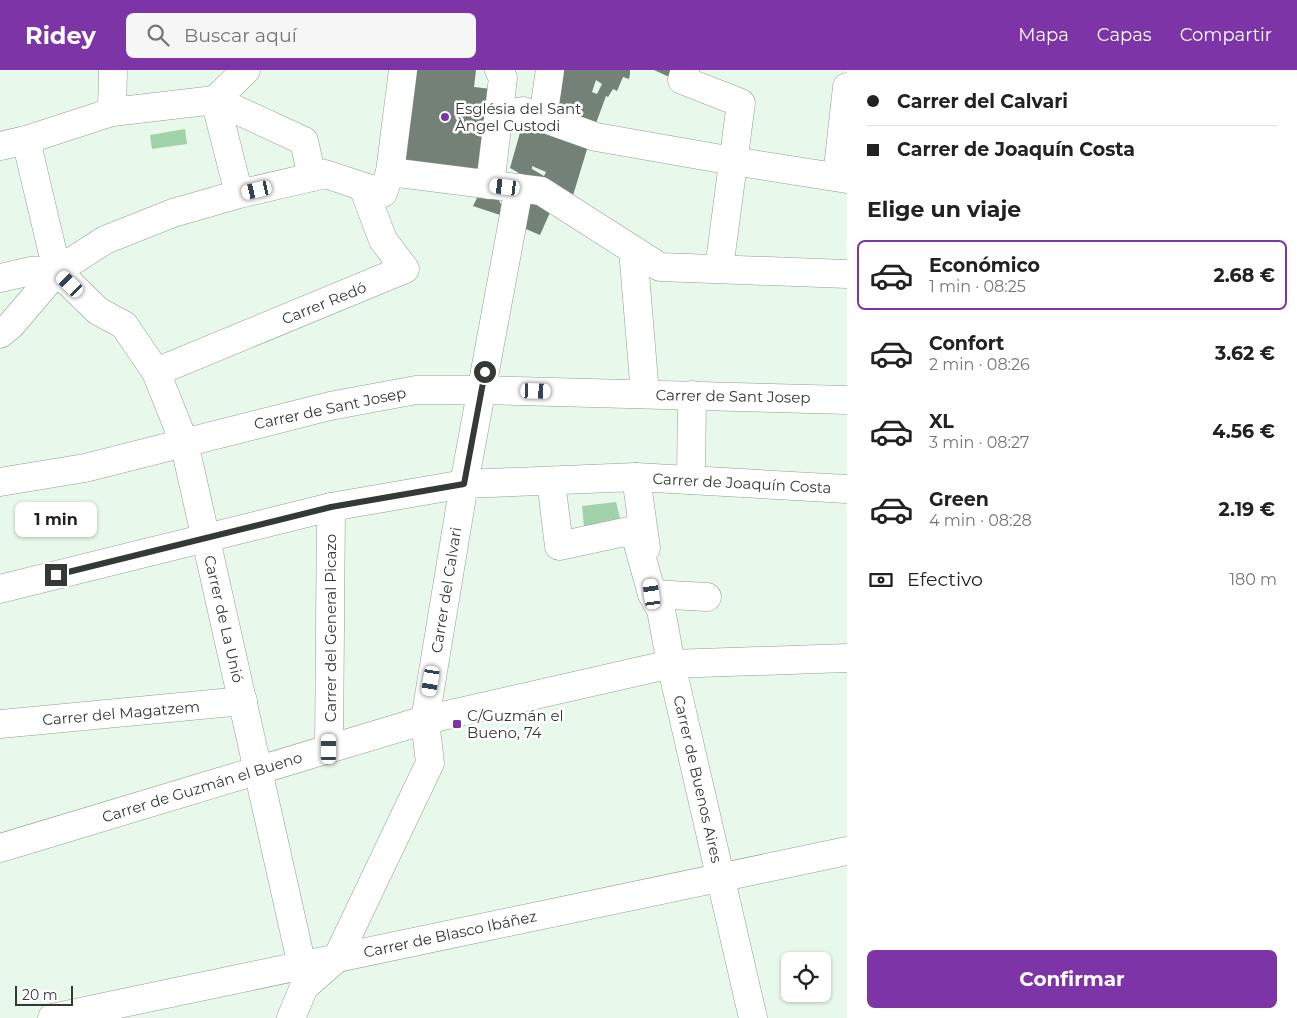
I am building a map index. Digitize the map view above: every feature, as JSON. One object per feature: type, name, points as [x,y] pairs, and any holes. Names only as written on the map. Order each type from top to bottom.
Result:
[{"type":"street","points":[[112,112],[113,70]]},
{"type":"street","points":[[215,100],[246,70]]},
{"type":"street","points":[[6,329],[57,271],[105,240],[173,213],[239,194],[325,174],[383,193],[390,172],[403,70]]},
{"type":"street","points":[[490,185],[503,78],[499,70]]},
{"type":"street","points":[[543,118],[550,70]]},
{"type":"street","points":[[685,70],[682,80],[741,103],[719,269]]},
{"type":"street","points":[[499,116],[523,111],[596,137],[842,178],[847,87]]},
{"type":"street","points":[[215,100],[239,194]]},
{"type":"street","points":[[0,146],[26,140],[112,112],[215,100],[304,141],[312,177]]},
{"type":"street","points":[[26,140],[57,271]]},
{"type":"street","points":[[390,172],[541,191],[660,267],[847,274]]},
{"type":"street","name":"Carrer Redó","points":[[156,372],[405,269],[383,240],[363,186]]},
{"type":"street","name":"Carrer del Calvari","points":[[291,1018],[304,987],[337,958],[430,763],[425,720],[464,484],[519,188]]},
{"type":"street","points":[[623,243],[645,394]]},
{"type":"street","points":[[0,278],[31,271],[57,271]]},
{"type":"street","name":"Carrer de La Unió","points":[[57,271],[98,311],[124,325],[156,372],[184,442],[302,966]]},
{"type":"street","points":[[0,282],[6,329]]},
{"type":"street","name":"Carrer de Sant Josep","points":[[0,482],[85,468],[330,406],[416,390],[481,390],[847,400]]},
{"type":"street","points":[[691,480],[692,395]]},
{"type":"street","points":[[636,477],[652,594]]},
{"type":"street","name":"Carrer de Joaquín Costa","points":[[551,481],[636,477],[847,489]]},
{"type":"street","points":[[0,589],[331,507],[464,484],[551,481],[559,546],[634,530],[652,594]]},
{"type":"street","name":"Carrer del General Picazo","points":[[329,749],[331,507]]},
{"type":"street","points":[[652,594],[707,597]]},
{"type":"street","name":"Carrer de Buenos Aires","points":[[652,594],[661,610],[671,664],[753,1018]]},
{"type":"street","name":"Carrer de Guzmán el Bueno","points":[[0,848],[425,720],[671,664],[847,658]]},
{"type":"street","name":"Carrer del Magatzem","points":[[0,724],[242,701]]},
{"type":"street","name":"Carrer de Blasco Ibáñez","points":[[52,1018],[847,851]]},
{"type":"green space","points":[[185,129],[187,144],[152,149],[150,135]]},
{"type":"green space","points":[[616,502],[621,522],[584,527],[582,506]]},
{"type":"building","name":"Església del Sant Àngel Custodi","points":[[407,70],[476,70],[474,87],[492,89],[484,166],[467,171],[398,164]]},
{"type":"building","points":[[558,70],[630,70],[629,79],[623,77],[617,91],[613,89],[608,97],[606,96],[595,126],[556,116]],"holes":[[[596,80],[602,84],[597,94],[592,92]]]},
{"type":"building","points":[[654,70],[682,70],[678,81]]},
{"type":"building","points":[[523,122],[588,146],[571,202],[510,168]],"holes":[[[532,166],[546,172],[544,176],[532,169]]]},
{"type":"building","points":[[477,198],[498,199],[501,204],[500,215],[473,206]]},
{"type":"building","points":[[527,200],[552,208],[540,235],[521,227]]},
{"type":"place","name":"Església del Sant Àngel Custodi","points":[[445,117]]},
{"type":"place","name":"C/Guzmán el Bueno, 74","points":[[457,724]]},
{"type":"route","points":[[56,575],[331,507],[464,484],[485,372]]}]
